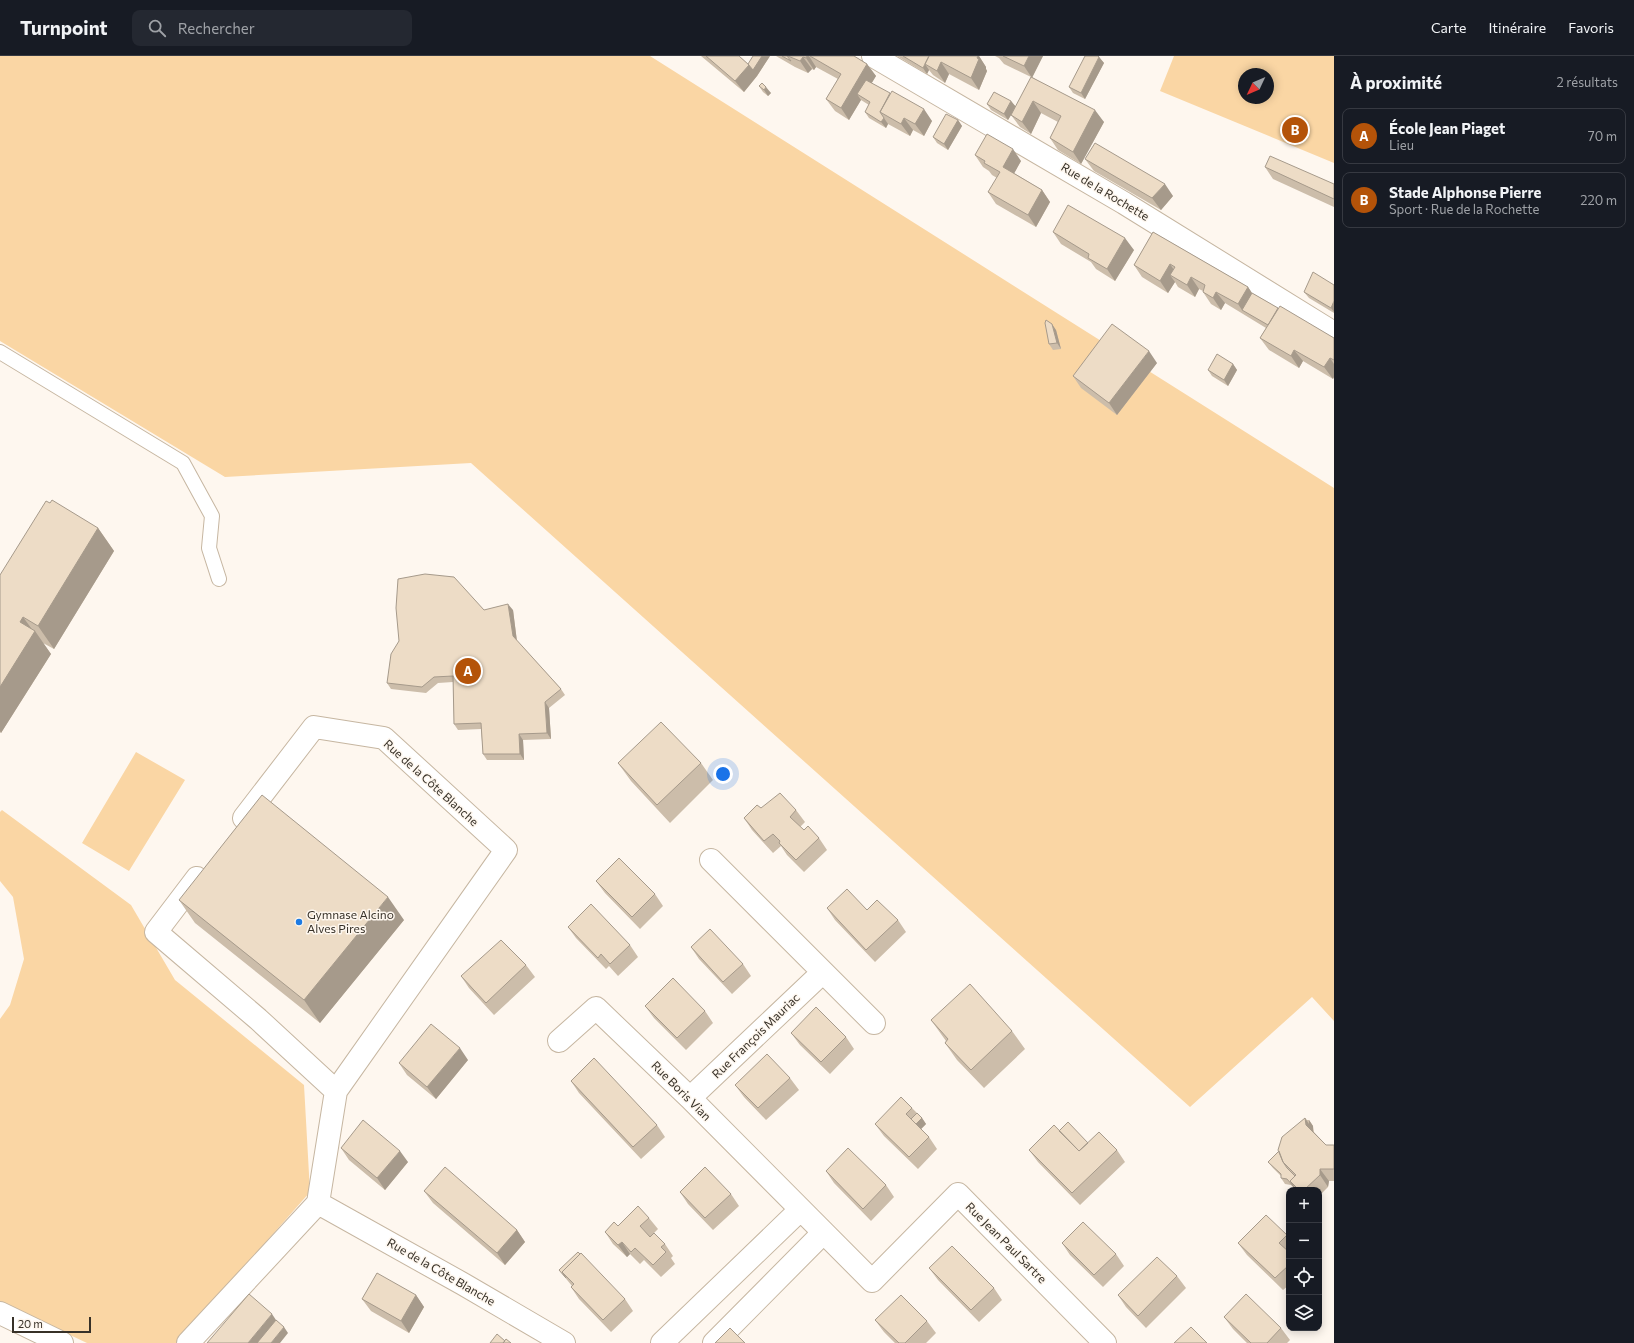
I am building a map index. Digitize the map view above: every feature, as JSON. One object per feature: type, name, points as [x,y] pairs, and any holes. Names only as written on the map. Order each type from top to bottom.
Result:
[{"type":"street","name":"Rue de la Rochette","points":[[872,56],[1124,203],[1334,333]]},
{"type":"street","name":"Rue de la Côte Blanche","points":[[232,833],[314,727],[384,738],[506,850],[336,1091],[318,1203],[463,1284],[564,1343]]},
{"type":"street","points":[[711,860],[822,973],[874,1023]]},
{"type":"street","points":[[208,864],[156,932],[258,1019],[336,1091]]},
{"type":"street","name":"Rue François Mauriac","points":[[690,1098],[822,973]]},
{"type":"street","name":"Rue Boris Vian","points":[[559,1041],[596,1008],[690,1098],[800,1210]]},
{"type":"street","name":"Rue Jean Paul Sartre","points":[[800,1210],[872,1281],[958,1194],[1105,1343]]},
{"type":"street","points":[[188,1343],[318,1203]]},
{"type":"street","points":[[662,1343],[800,1210]]},
{"type":"street","points":[[714,1343],[823,1233]]},
{"type":"street","points":[[0,1313],[62,1343]]},
{"type":"lane","points":[[0,352],[183,463],[212,516],[209,548],[219,579]]},
{"type":"shaded area","points":[[0,56],[650,56],[1334,488],[1334,1021],[1312,997],[1190,1107],[471,463],[225,477],[0,341]]},
{"type":"shaded area","points":[[1174,56],[1334,56],[1334,163],[1160,91]]},
{"type":"shaded area","points":[[136,752],[185,780],[129,871],[82,843]]},
{"type":"shaded area","points":[[2,810],[131,905],[175,980],[304,1085],[310,1192],[177,1343],[87,1343],[0,1302],[0,1019],[10,1005],[24,959],[13,897],[0,881],[0,812]]},
{"type":"building","points":[[706,56],[739,56],[749,65],[735,81]]},
{"type":"building","points":[[753,56],[762,56],[753,70],[748,64]]},
{"type":"building","points":[[782,56],[787,56],[791,61]]},
{"type":"building","points":[[788,56],[807,56],[806,58],[803,57],[800,61]]},
{"type":"building","points":[[810,56],[854,56],[867,64],[841,108],[826,99],[841,74]]},
{"type":"building","points":[[903,56],[929,56],[923,68]]},
{"type":"building","points":[[929,56],[978,56],[977,58],[979,59],[971,78],[941,62],[937,71],[925,64]]},
{"type":"building","points":[[1003,56],[1029,56],[1024,66]]},
{"type":"building","points":[[1085,56],[1099,57],[1081,93],[1069,87]]},
{"type":"building","points":[[1031,77],[1095,110],[1073,152],[1050,138],[1061,116],[1033,101],[1022,122],[1011,115]]},
{"type":"building","points":[[866,80],[890,93],[880,112],[884,118],[881,122],[865,112],[870,102],[857,94]]},
{"type":"building","points":[[762,83],[766,87],[764,90],[759,86]]},
{"type":"building","points":[[892,91],[924,109],[915,124],[904,118],[901,124],[880,112]]},
{"type":"building","points":[[994,92],[1011,101],[1004,114],[987,104]]},
{"type":"building","points":[[946,114],[958,120],[944,144],[933,137]]},
{"type":"building","points":[[987,134],[1013,149],[1003,167],[1042,190],[1028,215],[988,192],[1000,172],[984,163],[985,161],[975,155]]},
{"type":"building","points":[[1095,143],[1165,184],[1152,198],[1085,159]]},
{"type":"building","points":[[1270,156],[1334,184],[1334,199],[1265,167]]},
{"type":"building","points":[[1068,205],[1125,238],[1107,269],[1088,258],[1089,254],[1053,232]]},
{"type":"building","points":[[1153,232],[1248,287],[1238,304],[1216,292],[1213,298],[1203,292],[1205,285],[1191,277],[1187,285],[1170,275],[1175,267],[1170,264],[1160,281],[1134,265]]},
{"type":"building","points":[[1313,272],[1334,285],[1334,301],[1331,308],[1304,292]]},
{"type":"building","points":[[1252,293],[1278,308],[1268,325],[1242,310]]},
{"type":"building","points":[[1280,306],[1334,338],[1334,360],[1330,358],[1324,367],[1294,350],[1291,356],[1260,338]]},
{"type":"building","points":[[1046,320],[1052,324],[1057,343],[1049,344],[1045,323]]},
{"type":"building","points":[[1112,324],[1149,351],[1109,403],[1073,376]]},
{"type":"building","points":[[1217,354],[1233,364],[1224,380],[1208,370]]},
{"type":"building","points":[[52,500],[98,528],[38,626],[23,617],[20,622],[35,631],[0,687],[0,575],[46,501],[50,503]]},
{"type":"building","points":[[425,574],[454,577],[484,610],[508,604],[513,636],[561,689],[545,702],[547,733],[519,734],[520,754],[483,754],[481,723],[454,724],[453,676],[434,677],[422,687],[387,683],[391,654],[399,641],[396,608],[398,579]]},
{"type":"building","points":[[661,722],[701,763],[657,805],[618,763]]},
{"type":"building","points":[[780,793],[796,810],[790,817],[804,830],[808,826],[819,838],[796,860],[779,843],[780,841],[773,834],[764,841],[744,818],[757,805],[761,808]]},
{"type":"building","name":"Gymnase Alcino Alves Pires","points":[[262,795],[388,897],[304,1000],[179,900]]},
{"type":"building","points":[[619,858],[655,894],[632,917],[596,881]]},
{"type":"building","points":[[847,889],[867,910],[877,900],[898,920],[866,950],[827,908]]},
{"type":"building","points":[[591,904],[630,945],[610,964],[601,954],[598,958],[568,927]]},
{"type":"building","points":[[710,929],[743,964],[723,982],[691,947]]},
{"type":"building","points":[[501,940],[526,965],[486,1003],[461,976]]},
{"type":"building","points":[[673,978],[705,1011],[677,1038],[645,1006]]},
{"type":"building","points":[[970,984],[1012,1031],[971,1070],[945,1043],[948,1039],[931,1020]]},
{"type":"building","points":[[816,1007],[846,1037],[821,1062],[791,1033]]},
{"type":"building","points":[[431,1024],[460,1048],[427,1087],[399,1063]]},
{"type":"building","points":[[767,1054],[790,1078],[758,1108],[735,1085]]},
{"type":"building","points":[[594,1058],[657,1125],[633,1147],[571,1081]]},
{"type":"building","points":[[901,1097],[912,1108],[906,1114],[929,1137],[909,1157],[875,1124]]},
{"type":"building","points":[[917,1113],[922,1118],[916,1124],[911,1119]]},
{"type":"building","points":[[1305,1118],[1306,1125],[1326,1145],[1334,1145],[1334,1169],[1320,1169],[1320,1175],[1307,1187],[1296,1187],[1290,1181],[1296,1175],[1283,1162],[1278,1150],[1282,1137]]},
{"type":"building","points":[[363,1120],[400,1151],[377,1178],[341,1148]]},
{"type":"building","points":[[1068,1122],[1088,1143],[1079,1151],[1059,1131]]},
{"type":"building","points":[[1054,1125],[1079,1151],[1099,1132],[1117,1150],[1072,1193],[1029,1150]]},
{"type":"building","points":[[848,1148],[886,1185],[863,1209],[826,1171]]},
{"type":"building","points":[[1279,1151],[1283,1162],[1295,1176],[1290,1181],[1294,1187],[1287,1179],[1281,1178],[1281,1174],[1268,1162]]},
{"type":"building","points":[[445,1167],[517,1230],[497,1253],[424,1191]]},
{"type":"building","points":[[705,1167],[731,1194],[705,1218],[680,1192]]},
{"type":"building","points":[[638,1206],[649,1218],[640,1226],[650,1237],[654,1233],[665,1244],[661,1247],[666,1252],[653,1265],[635,1248],[631,1252],[622,1242],[618,1245],[605,1232],[614,1222],[618,1226]]},
{"type":"building","points":[[1266,1215],[1286,1234],[1286,1236],[1279,1243],[1286,1249],[1286,1268],[1275,1278],[1238,1243]]},
{"type":"building","points":[[1083,1222],[1116,1254],[1094,1275],[1062,1243]]},
{"type":"building","points":[[952,1246],[994,1288],[971,1310],[929,1268]]},
{"type":"building","points":[[578,1252],[580,1254],[562,1272],[566,1278],[559,1270]]},
{"type":"building","points":[[581,1253],[625,1299],[603,1320],[571,1287],[574,1284],[562,1272]]},
{"type":"building","points":[[1157,1257],[1177,1276],[1138,1316],[1118,1295]]},
{"type":"building","points":[[377,1273],[416,1295],[401,1321],[362,1299]]},
{"type":"building","points":[[249,1294],[272,1314],[248,1343],[207,1343]]},
{"type":"building","points":[[1246,1294],[1281,1328],[1267,1343],[1251,1343],[1224,1317]]},
{"type":"building","points":[[901,1295],[927,1321],[905,1343],[899,1343],[875,1320]]},
{"type":"building","points":[[276,1320],[284,1327],[271,1343],[257,1343]]},
{"type":"building","points":[[1191,1327],[1207,1343],[1174,1343]]},
{"type":"building","points":[[730,1328],[745,1343],[715,1343]]},
{"type":"building","points":[[497,1334],[505,1341],[503,1343],[490,1343]]},
{"type":"building","points":[[506,1339],[511,1343],[503,1343]]},
{"type":"place","name":"Stade Alphonse Pierre","points":[[1295,130]]},
{"type":"place","name":"École Jean Piaget","points":[[468,671]]},
{"type":"place","name":"Gymnase Alcino Alves Pires","points":[[299,922]]}]
